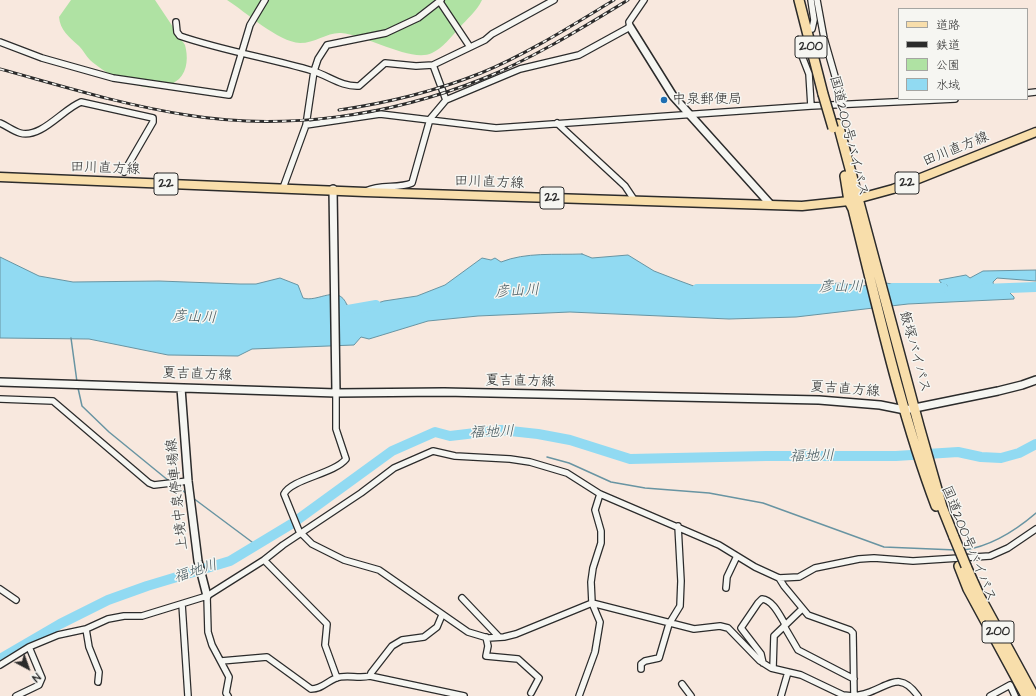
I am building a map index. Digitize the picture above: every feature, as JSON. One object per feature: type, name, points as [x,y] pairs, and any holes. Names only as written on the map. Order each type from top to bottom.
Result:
[{"type":"highway","name":"国道200号バイパス","points":[[799,0],[811,48],[835,126],[855,204],[900,395],[905,410],[915,427],[928,471],[962,566],[968,589],[1026,696]]},
{"type":"highway","name":"200","points":[[805,0],[826,94]]},
{"type":"highway","name":"飯塚バイパス","points":[[855,204],[915,409],[915,427]]},
{"type":"highway","name":"200","points":[[962,566],[1034,696]]},
{"type":"main road","points":[[630,27],[673,96],[771,205]]},
{"type":"main road","name":"田川直方線","points":[[0,177],[283,188],[333,192],[802,206],[855,204],[1036,132]]},
{"type":"main road","points":[[333,192],[336,390]]},
{"type":"main road","name":"夏吉直方線","points":[[0,382],[181,388],[819,400],[880,405],[905,410],[1016,387],[1036,380]]},
{"type":"main road","name":"上境中泉停車場線","points":[[181,388],[188,481],[198,561],[207,593]]},
{"type":"street","points":[[0,42],[42,58],[113,78],[229,95],[250,25],[265,0]]},
{"type":"street","points":[[176,22],[177,32],[180,36],[216,48],[314,72],[350,87],[359,86],[384,63],[416,66],[433,64],[470,48],[554,0]]},
{"type":"street","points":[[365,192],[374,187],[407,185],[412,183],[430,119],[446,100],[520,69],[579,55],[630,27],[629,22],[644,0]]},
{"type":"street","points":[[811,0],[814,20],[812,29]]},
{"type":"street","points":[[817,0],[824,38],[843,104]]},
{"type":"street","points":[[283,188],[306,125],[314,72],[318,59],[327,45],[386,33],[418,18],[441,1],[470,48]]},
{"type":"street","points":[[811,48],[804,52],[802,56],[809,74],[811,106]]},
{"type":"street","points":[[433,64],[446,100]]},
{"type":"street","points":[[306,125],[380,114],[496,128],[811,106],[933,100]]},
{"type":"street","points":[[0,123],[21,133],[29,132],[50,124],[71,106],[81,102],[153,118],[153,122],[124,172]]},
{"type":"street","points":[[557,123],[625,186],[635,201]]},
{"type":"street","points":[[336,390],[336,429],[346,457],[345,461],[338,466],[288,489],[284,496],[300,532],[312,544],[344,560],[379,570],[468,632],[486,637],[499,638],[516,634],[592,603],[669,624],[694,629],[720,626],[728,628],[762,663],[772,668],[801,675],[843,695],[854,696],[870,692],[893,681],[903,682],[910,686],[918,696]]},
{"type":"street","points":[[0,399],[53,401],[149,483],[154,485],[188,481]]},
{"type":"street","points":[[0,665],[29,647],[58,635],[86,629],[108,619],[124,616],[142,616],[182,604],[207,593],[264,560],[300,532],[361,493],[394,468],[433,451],[455,456],[510,459],[530,462],[567,473],[600,494],[657,519],[678,526],[719,545],[755,568],[779,578],[799,576],[815,568],[859,559],[874,558],[913,561],[990,556],[1008,548],[1036,529]]},
{"type":"street","points":[[579,696],[595,652],[600,622],[592,603],[590,582],[601,543],[601,531],[595,510],[600,494]]},
{"type":"street","points":[[641,669],[641,664],[645,661],[659,658],[669,624],[680,606],[681,581],[678,526]]},
{"type":"street","points":[[726,588],[727,578],[737,556]]},
{"type":"street","points":[[264,560],[327,624],[325,645],[337,678]]},
{"type":"street","points":[[779,578],[808,615],[850,630],[853,633],[854,696]]},
{"type":"street","points":[[0,589],[16,600]]},
{"type":"street","points":[[207,593],[209,610],[208,632],[212,644],[229,677],[225,695]]},
{"type":"street","points":[[462,598],[499,638]]},
{"type":"street","points":[[762,663],[761,654],[741,628],[758,603],[762,599],[767,599],[771,602],[785,625],[798,650],[854,679]]},
{"type":"street","points":[[182,604],[188,696]]},
{"type":"street","points":[[772,668],[774,636],[802,609]]},
{"type":"street","points":[[370,676],[392,646],[402,640],[424,637],[437,627],[442,615]]},
{"type":"street","points":[[86,629],[89,647],[99,672],[98,682]]},
{"type":"street","points":[[486,637],[488,646],[486,656],[518,659],[539,678],[531,693]]},
{"type":"street","points":[[16,696],[39,685],[42,678],[29,647]]},
{"type":"street","points":[[221,661],[267,656],[311,689],[318,690],[337,678],[350,677],[361,679],[370,676],[464,696]]},
{"type":"street","points":[[781,696],[788,672]]},
{"type":"street","points":[[682,684],[691,696]]},
{"type":"street","points":[[990,696],[1010,685],[1015,696]]},
{"type":"green space","points":[[71,0],[155,0],[185,45],[187,54],[186,67],[182,75],[179,79],[169,85],[146,87],[133,84],[109,74],[89,58],[61,26],[59,17]]},
{"type":"green space","points":[[227,0],[482,0],[475,11],[443,45],[432,53],[423,55],[401,52],[363,38],[341,33],[331,34],[306,43],[291,41],[282,38],[262,26]]},
{"type":"water","points":[[582,254],[592,258],[628,255],[654,271],[699,288],[723,292],[763,292],[790,288],[808,291],[823,285],[838,283],[862,286],[886,283],[903,286],[908,290],[947,287],[947,285],[941,283],[939,280],[966,275],[970,278],[983,271],[1036,270],[1036,281],[997,278],[993,282],[994,287],[1007,290],[1014,297],[1014,299],[908,304],[796,317],[729,319],[570,312],[478,316],[428,321],[369,339],[361,337],[354,345],[252,349],[238,356],[168,355],[89,339],[0,338],[0,257],[39,276],[73,282],[159,281],[256,284],[280,278],[298,285],[303,298],[309,299],[333,294],[338,295],[347,305],[358,309],[384,301],[417,296],[445,285],[482,258],[491,260],[495,258],[501,262],[530,255]]},
{"type":"waterway","name":"彦山川","points":[[983,289],[1036,287]]},
{"type":"waterway","name":"彦山川","points":[[893,288],[943,288]]},
{"type":"waterway","name":"彦山川","points":[[697,289],[825,289]]},
{"type":"waterway","name":"彦山川","points":[[342,311],[376,305]]},
{"type":"waterway","points":[[71,338],[77,382]]},
{"type":"waterway","points":[[78,388],[82,406],[109,432],[169,481]]},
{"type":"waterway","name":"福地川","points":[[0,659],[60,624],[108,600],[147,586],[230,561],[293,523],[392,451],[435,432],[450,436],[501,430],[538,434],[570,440],[630,459],[766,456],[896,456],[958,452],[981,457],[1001,458],[1019,453],[1036,444]]},
{"type":"waterway","points":[[547,457],[569,463],[611,482],[645,488],[709,493],[763,503],[884,547],[956,550]]},
{"type":"waterway","points":[[174,484],[187,494]]},
{"type":"waterway","points":[[193,498],[256,545]]},
{"type":"waterway","points":[[964,550],[984,545],[1003,537],[1036,513]]},
{"type":"railway","points":[[339,110],[411,96],[481,73],[565,30],[614,0]]},
{"type":"railway","points":[[0,69],[116,101],[187,115],[224,120],[262,121],[337,117],[374,111],[411,102],[447,92],[482,79],[538,53],[628,0]]},
{"type":"place","name":"中泉郵便局","points":[[664,100]]}]
